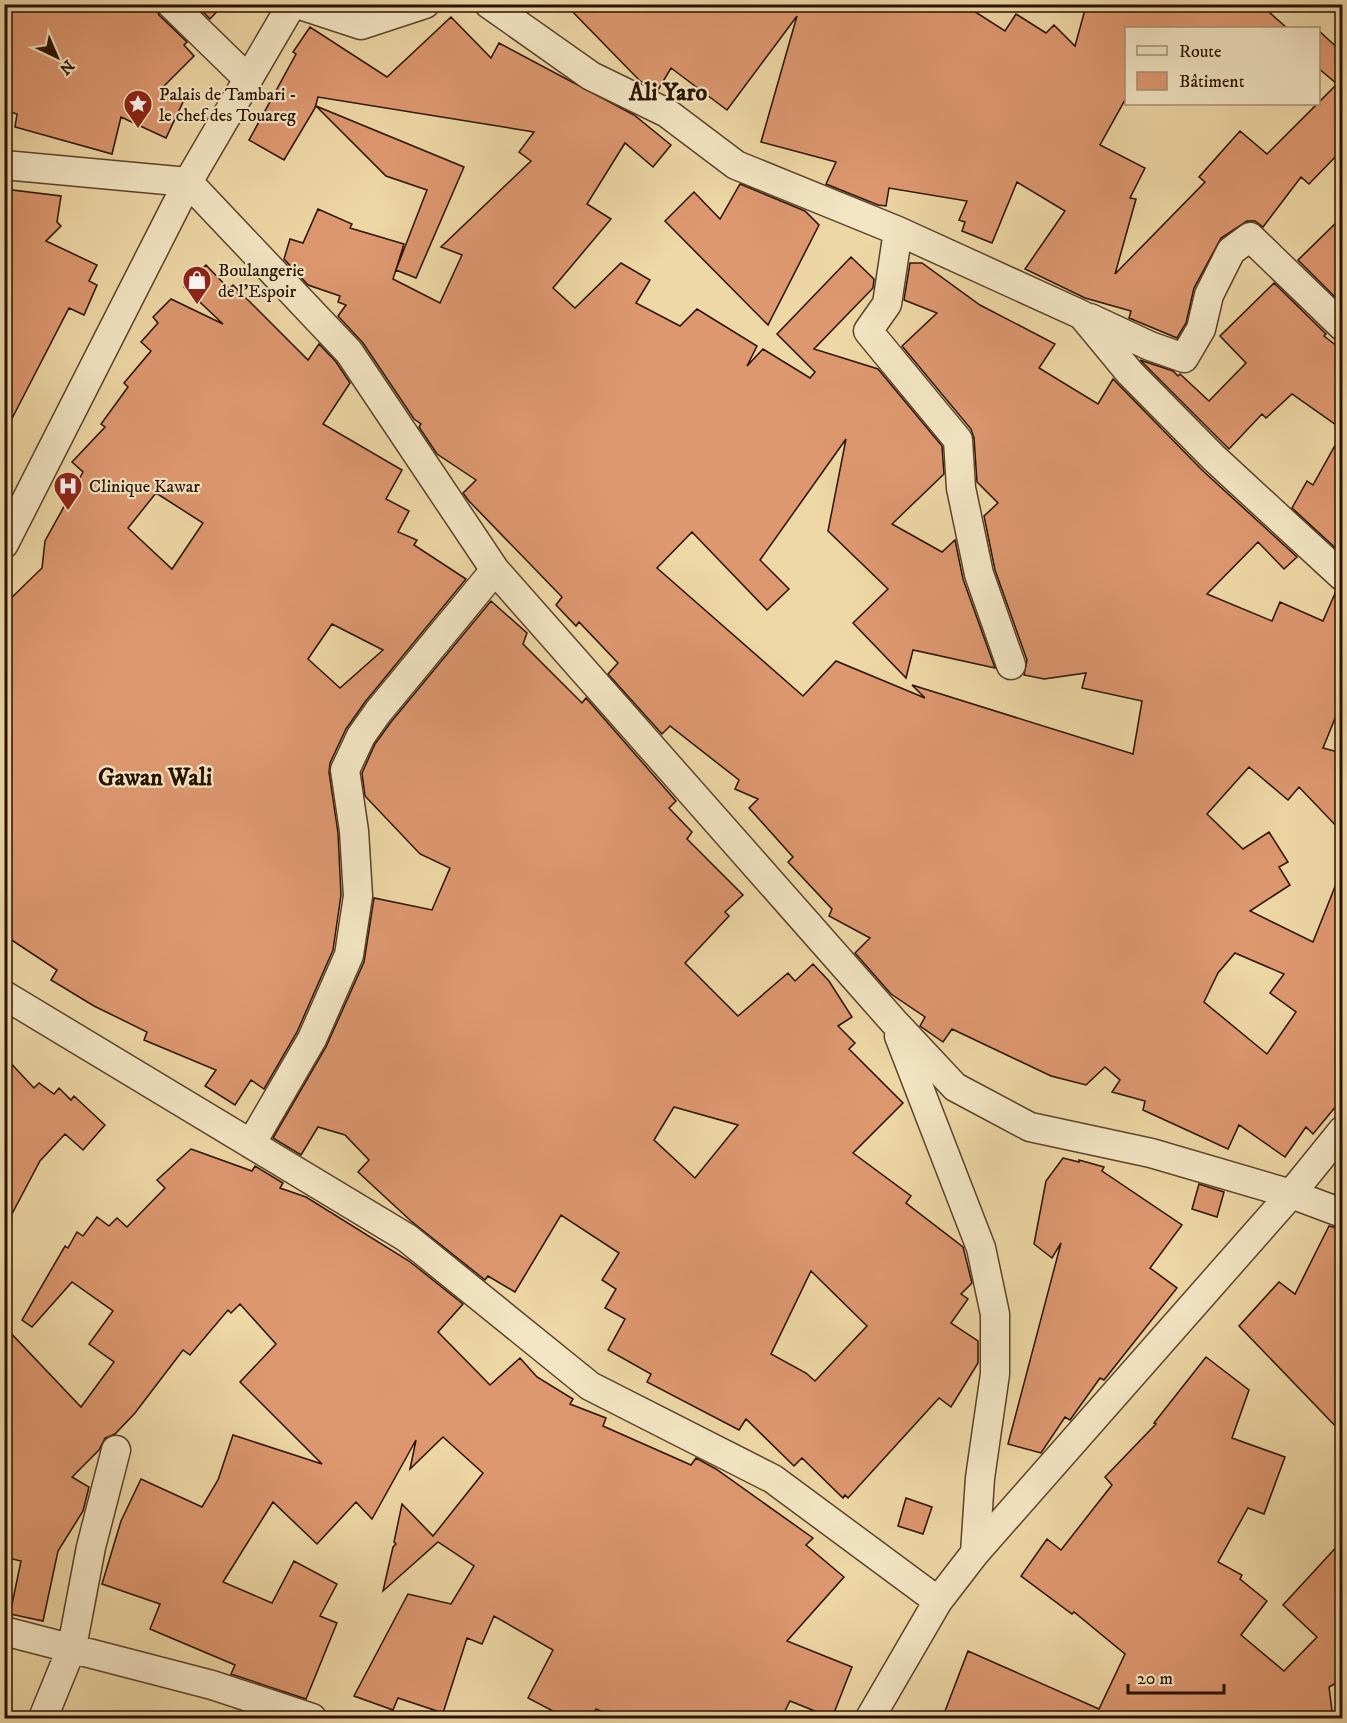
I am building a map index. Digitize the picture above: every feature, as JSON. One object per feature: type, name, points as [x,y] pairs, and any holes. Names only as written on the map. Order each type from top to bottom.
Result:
[{"type":"street","points":[[171,4],[248,79]]},
{"type":"street","points":[[4,544],[188,182],[292,4]]},
{"type":"street","points":[[297,4],[361,25],[425,4]]},
{"type":"street","points":[[489,4],[591,75],[667,113],[736,165],[898,231],[1150,346],[1184,358],[1200,329],[1209,295],[1231,251],[1250,237],[1342,326]]},
{"type":"street","points":[[4,165],[188,182],[349,352],[495,570],[894,1022],[955,1087],[1030,1127],[1151,1153],[1291,1194],[1342,1213]]},
{"type":"street","points":[[898,231],[887,304],[868,332],[958,440],[961,488],[980,574],[1011,665]]},
{"type":"street","points":[[1082,315],[1130,373],[1214,458],[1342,576]]},
{"type":"street","points":[[251,1144],[312,1039],[349,955],[358,896],[354,831],[345,770],[361,736],[378,712],[495,570]]},
{"type":"street","points":[[4,995],[407,1238],[590,1386],[773,1479],[938,1601]]},
{"type":"street","points":[[894,1022],[981,1248],[995,1314],[995,1374],[980,1479],[975,1553]]},
{"type":"street","points":[[870,1719],[938,1601],[975,1553],[1291,1194],[1342,1131]]},
{"type":"street","points":[[43,1719],[72,1647],[91,1547],[116,1450]]},
{"type":"street","points":[[4,1631],[212,1685],[312,1719]]},
{"type":"building","points":[[4,4],[155,4],[159,15],[187,42],[184,45],[194,56],[160,90],[183,102],[166,138],[121,117],[112,154],[15,127],[17,114],[4,110]]},
{"type":"building","points":[[195,4],[224,4],[210,19]]},
{"type":"building","points":[[565,4],[963,4],[1005,31],[1016,14],[1046,33],[1054,25],[1075,46],[1086,6],[1084,4],[1260,4],[1286,27],[1125,27],[1125,100],[1100,145],[1145,168],[1130,198],[1136,199],[1115,274],[1205,182],[1199,177],[1240,131],[1267,154],[1316,105],[1320,105],[1320,101],[1337,84],[1320,70],[1320,32],[1342,52],[1342,150],[1309,184],[1301,177],[1263,227],[1255,221],[1247,221],[1221,238],[1194,288],[1186,323],[1177,338],[1129,318],[1131,311],[1085,298],[1025,269],[1065,211],[1017,182],[992,243],[962,231],[965,222],[959,220],[967,201],[889,188],[886,206],[878,205],[826,184],[836,162],[761,142],[797,16],[727,110],[671,68],[658,90],[640,81]]},
{"type":"building","points":[[451,17],[491,58],[499,43],[634,115],[671,145],[653,167],[625,143],[587,204],[611,219],[553,288],[575,308],[621,263],[650,280],[636,303],[680,326],[697,309],[757,346],[747,366],[763,349],[810,378],[815,372],[777,334],[851,257],[874,279],[873,288],[814,349],[878,369],[942,446],[944,474],[892,524],[942,552],[955,540],[963,579],[995,668],[913,650],[906,678],[853,623],[888,589],[828,531],[846,439],[760,560],[789,589],[767,610],[692,532],[657,568],[803,696],[836,661],[925,698],[912,685],[1133,754],[1142,701],[1082,688],[1086,673],[1044,679],[1024,675],[1027,660],[995,570],[984,516],[998,503],[977,482],[974,438],[971,429],[902,346],[937,313],[904,300],[910,263],[922,263],[980,305],[1055,344],[1039,368],[1098,404],[1113,379],[1202,470],[1297,557],[1284,569],[1258,542],[1207,594],[1272,621],[1280,602],[1323,621],[1336,591],[1342,592],[1342,701],[1323,748],[1342,753],[1342,832],[1299,787],[1288,800],[1249,767],[1207,814],[1243,849],[1269,832],[1288,862],[1279,867],[1290,885],[1250,911],[1313,942],[1340,874],[1342,875],[1342,1099],[1313,1134],[1306,1127],[1285,1157],[1239,1125],[1228,1149],[1143,1110],[1145,1101],[1112,1092],[1120,1080],[1105,1067],[1086,1085],[1051,1076],[952,1029],[943,1042],[920,1026],[925,1017],[891,994],[855,953],[870,938],[829,916],[832,909],[788,862],[793,857],[749,808],[758,799],[735,789],[739,780],[670,726],[662,734],[608,674],[618,663],[579,622],[576,626],[556,605],[562,597],[469,501],[463,493],[476,480],[437,454],[419,427],[421,424],[414,419],[363,343],[338,316],[346,305],[338,302],[340,296],[308,285],[284,259],[290,239],[303,243],[318,209],[352,224],[350,228],[404,244],[393,279],[440,303],[462,255],[441,247],[531,161],[519,152],[534,132],[318,97],[315,108],[284,160],[249,140],[296,54],[293,52],[310,27],[387,77]],"holes":[[[1235,953],[1284,974],[1270,993],[1296,1012],[1267,1054],[1204,1002],[1218,973]]]},
{"type":"building","points":[[316,106],[464,167],[416,278],[396,270],[427,190],[386,176]]},
{"type":"building","points":[[740,184],[805,211],[819,225],[768,325],[665,221],[694,192],[720,219]]},
{"type":"building","points":[[4,189],[61,196],[57,222],[61,226],[46,241],[97,265],[89,281],[97,285],[84,315],[69,308],[4,434]]},
{"type":"building","points":[[1342,217],[1342,304],[1298,260]]},
{"type":"building","points":[[206,265],[229,289],[233,285],[308,360],[319,344],[336,362],[350,383],[323,424],[402,470],[386,499],[409,511],[398,532],[417,540],[414,545],[466,579],[365,702],[346,729],[330,763],[329,772],[338,833],[341,895],[333,950],[297,1032],[264,1089],[251,1080],[235,1105],[205,1086],[216,1070],[144,1040],[147,1032],[94,1006],[51,980],[57,970],[4,935],[4,605],[42,568],[45,541],[83,472],[72,462],[105,427],[101,424],[128,387],[124,383],[151,351],[141,342],[158,323],[153,317],[171,299],[223,324],[184,287]],"holes":[[[156,493],[203,523],[172,569],[128,528]],[[332,624],[383,650],[340,688],[308,659]]]},
{"type":"building","points":[[1274,283],[1326,334],[1324,336],[1342,350],[1342,429],[1292,394],[1266,418],[1262,414],[1229,449],[1140,360],[1173,371],[1178,376],[1180,374],[1209,401],[1246,363],[1220,336]]},
{"type":"building","points":[[1342,433],[1342,554],[1292,508],[1307,481],[1313,485]]},
{"type":"building","points":[[491,601],[527,633],[523,644],[582,703],[586,698],[676,801],[669,808],[692,832],[687,839],[743,895],[725,912],[729,916],[685,963],[738,1016],[788,973],[795,981],[813,964],[829,981],[852,1017],[838,1026],[855,1043],[849,1049],[903,1103],[853,1153],[911,1196],[906,1203],[963,1247],[972,1283],[961,1294],[968,1299],[951,1323],[978,1341],[978,1363],[951,1407],[939,1398],[848,1498],[845,1495],[843,1498],[802,1458],[794,1466],[746,1419],[739,1430],[647,1382],[651,1374],[608,1350],[625,1319],[605,1308],[616,1289],[602,1280],[619,1253],[561,1215],[515,1292],[488,1276],[485,1280],[411,1221],[358,1172],[369,1160],[345,1135],[318,1127],[301,1155],[273,1138],[326,1047],[364,962],[374,898],[432,910],[450,868],[420,854],[365,796],[362,773],[375,744]],"holes":[[[674,1107],[738,1125],[695,1178],[654,1140]],[[811,1271],[867,1326],[815,1381],[806,1373],[771,1354]]]},
{"type":"building","points":[[4,1056],[34,1088],[39,1083],[54,1094],[59,1088],[71,1100],[74,1096],[105,1125],[83,1150],[65,1134],[40,1161],[4,1229]]},
{"type":"building","points":[[191,1149],[252,1171],[255,1166],[283,1183],[280,1188],[306,1197],[409,1261],[463,1304],[438,1332],[490,1385],[520,1358],[537,1377],[573,1399],[570,1404],[606,1418],[603,1426],[691,1465],[696,1458],[716,1469],[813,1538],[806,1545],[844,1577],[787,1641],[852,1667],[832,1718],[790,1701],[781,1719],[620,1719],[596,1709],[591,1719],[568,1719],[528,1698],[553,1650],[494,1616],[482,1644],[467,1638],[443,1713],[398,1698],[393,1710],[354,1696],[408,1594],[451,1604],[474,1566],[438,1542],[383,1591],[393,1547],[396,1544],[394,1542],[402,1504],[433,1536],[483,1473],[443,1437],[410,1469],[416,1440],[372,1519],[356,1502],[317,1544],[273,1502],[223,1582],[272,1603],[294,1561],[337,1584],[320,1616],[337,1623],[306,1699],[231,1674],[235,1665],[150,1629],[160,1604],[102,1584],[121,1521],[141,1479],[202,1507],[218,1480],[233,1435],[322,1464],[240,1382],[276,1344],[240,1304],[231,1313],[228,1310],[190,1355],[183,1350],[135,1413],[115,1434],[105,1438],[99,1450],[72,1477],[89,1487],[83,1511],[58,1551],[43,1621],[10,1614],[21,1561],[4,1557],[4,1326],[81,1407],[114,1362],[89,1344],[113,1311],[72,1282],[32,1327],[22,1320],[65,1246],[68,1248],[77,1232],[83,1236],[97,1217],[109,1226],[117,1218],[127,1227],[165,1188],[157,1180]]},
{"type":"building","points":[[1063,1158],[1104,1167],[1102,1171],[1182,1225],[1150,1268],[1177,1288],[1104,1380],[1100,1378],[1070,1420],[1065,1417],[1041,1453],[1008,1444],[1061,1243],[1052,1258],[1034,1244],[1046,1181]]},
{"type":"building","points":[[1199,1184],[1224,1192],[1217,1217],[1192,1209]]},
{"type":"building","points":[[1329,1226],[1342,1229],[1342,1433],[1239,1326],[1279,1282],[1295,1294]]},
{"type":"building","points":[[1206,1357],[1249,1390],[1232,1438],[1285,1457],[1264,1514],[1248,1508],[1218,1562],[1242,1575],[1240,1579],[1267,1601],[1241,1635],[1284,1671],[1317,1637],[1283,1605],[1342,1541],[1342,1680],[1329,1687],[1333,1719],[942,1719],[968,1651],[1099,1709],[1125,1654],[1074,1612],[1072,1614],[1021,1576],[1047,1539],[1061,1550],[1112,1485],[1105,1477],[1156,1424],[1154,1423]]},
{"type":"building","points":[[906,1498],[932,1507],[923,1534],[898,1526]]},
{"type":"place","name":"Palais de Tambari - le chef des Touareg","points":[[138,130]]},
{"type":"place","name":"Boulangerie de l'Espoir","points":[[197,306]]},
{"type":"place","name":"Clinique Kawar","points":[[68,512]]},
{"type":"district","name":"Ali Yaro","points":[[668,92]]},
{"type":"district","name":"Gawan Wali","points":[[155,777]]}]
